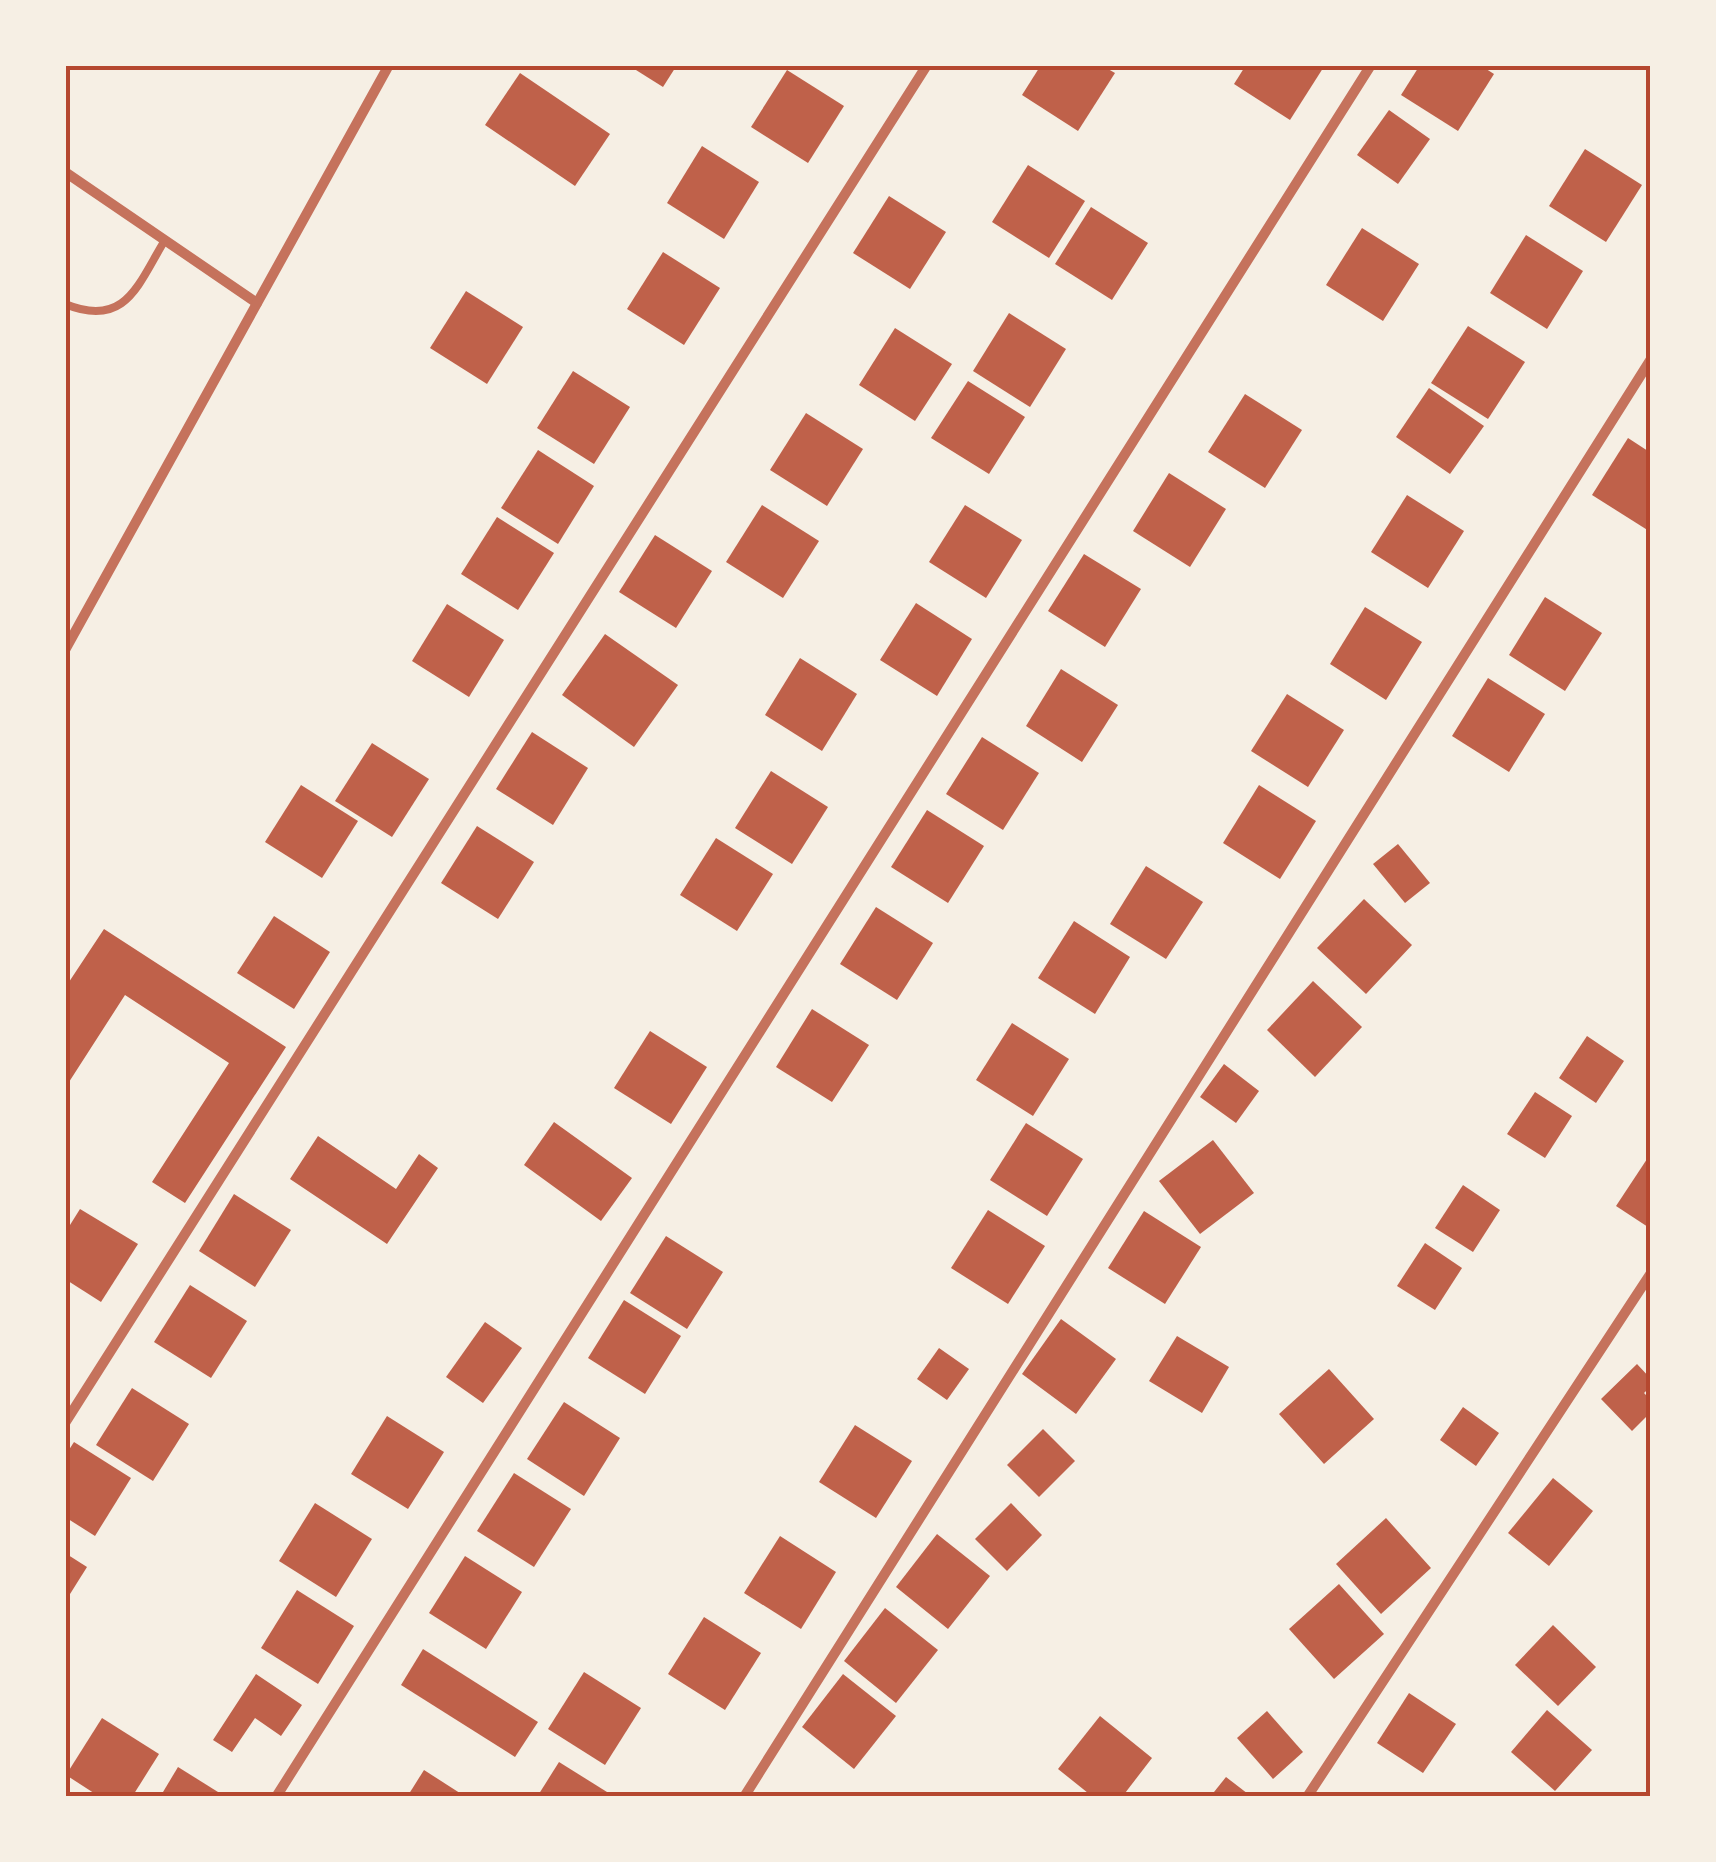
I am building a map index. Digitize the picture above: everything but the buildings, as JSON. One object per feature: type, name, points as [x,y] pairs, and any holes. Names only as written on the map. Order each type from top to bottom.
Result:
[{"type":"street","points":[[65,650],[389,65]]},
{"type":"street","points":[[65,1423],[927,65]]},
{"type":"street","points":[[276,1797],[1371,65]]},
{"type":"street","points":[[65,172],[257,303]]},
{"type":"street","points":[[744,1797],[1651,359]]},
{"type":"street","points":[[1308,1797],[1651,1273]]},
{"type":"lane","points":[[65,304],[97,314],[126,303],[164,240]]}]
